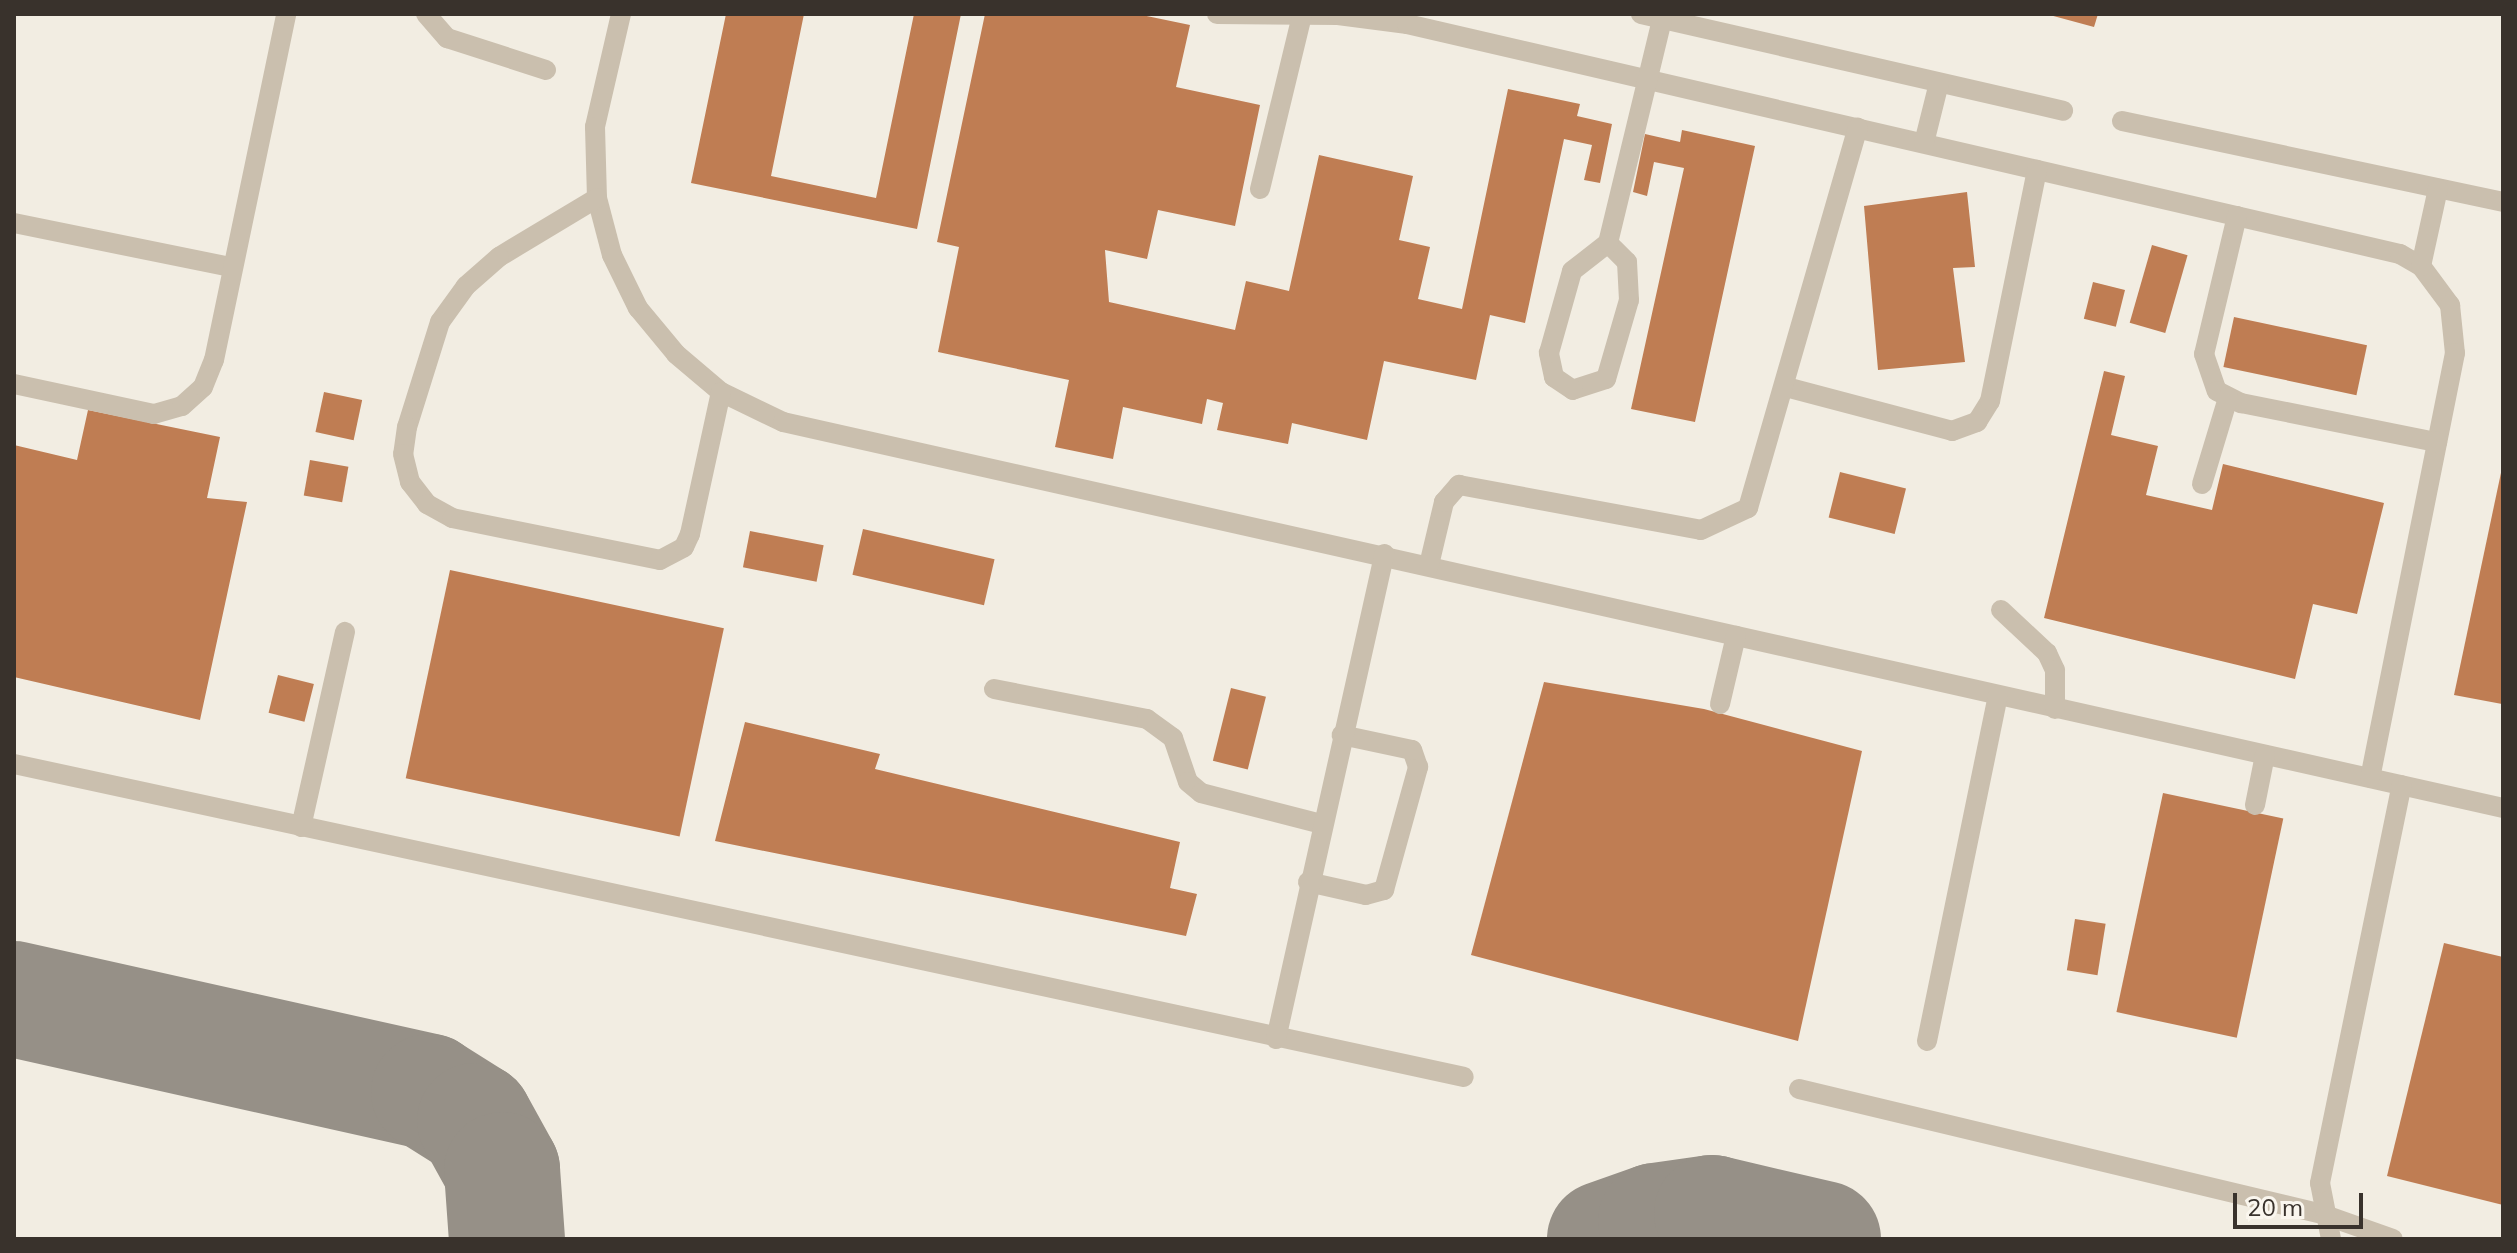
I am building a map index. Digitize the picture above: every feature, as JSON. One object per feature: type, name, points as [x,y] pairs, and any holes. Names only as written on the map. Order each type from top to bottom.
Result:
[{"type":"street","points":[[14,384],[154,414],[182,406],[203,387],[214,360],[286,14]]},
{"type":"street","points":[[426,14],[447,38],[546,70]]},
{"type":"street","points":[[621,14],[595,127],[597,198],[612,255],[638,308],[676,354],[721,392],[783,422],[1384,554],[2055,709],[2503,808]]},
{"type":"street","points":[[1217,14],[1302,15],[1407,24],[2400,254],[2421,266],[2444,294],[2455,328],[2437,442],[2370,778]]},
{"type":"street","points":[[1641,14],[2063,111]]},
{"type":"street","points":[[1260,189],[1302,15]]},
{"type":"street","points":[[1608,243],[1627,262],[1629,300],[1606,379],[1573,390],[1554,377],[1549,353],[1572,271],[1608,243],[1662,19]]},
{"type":"street","points":[[1924,143],[1939,83]]},
{"type":"street","points":[[2122,121],[2503,202]]},
{"type":"street","points":[[1429,565],[1444,502],[1459,485],[1684,528],[1734,519],[1756,492],[1858,128]]},
{"type":"street","points":[[1786,387],[1952,431],[1977,422],[1990,401],[2037,170]]},
{"type":"street","points":[[2421,266],[2438,189]]},
{"type":"street","points":[[597,198],[499,257],[466,286],[440,322],[407,427],[403,454],[410,482],[427,504],[452,518],[660,560],[674,556],[690,534],[721,392]]},
{"type":"street","points":[[2237,216],[2204,354],[2209,380],[2228,398],[2437,442]]},
{"type":"street","points":[[14,223],[231,267]]},
{"type":"street","points":[[2202,484],[2228,398]]},
{"type":"street","points":[[1276,1039],[1308,882],[1384,554]]},
{"type":"street","points":[[2001,610],[2047,653],[2055,670],[2055,709]]},
{"type":"street","points":[[301,827],[345,632]]},
{"type":"street","points":[[1720,704],[1736,636]]},
{"type":"street","points":[[994,689],[1147,719],[1173,738],[1188,782],[1201,793],[1322,824]]},
{"type":"street","points":[[1927,1041],[1998,696]]},
{"type":"street","points":[[1308,882],[1366,895],[1384,890],[1418,767],[1412,750],[1342,735]]},
{"type":"street","points":[[2255,805],[2265,755]]},
{"type":"street","points":[[14,764],[1276,1039],[1464,1077]]},
{"type":"street","points":[[2331,1239],[2322,1214],[2320,1183],[2402,785]]},
{"type":"street","points":[[1799,1089],[2322,1214],[2393,1239]]},
{"type":"building","points":[[726,14],[804,14],[771,176],[876,198],[914,14],[961,14],[917,229],[691,183]]},
{"type":"building","points":[[985,14],[1137,14],[1190,25],[1176,87],[1260,105],[1235,226],[1158,210],[1147,259],[1105,250],[1109,302],[1235,330],[1246,281],[1289,291],[1319,155],[1413,176],[1399,240],[1430,247],[1418,299],[1462,309],[1508,89],[1580,104],[1577,116],[1612,124],[1600,183],[1584,180],[1592,145],[1564,139],[1525,323],[1490,315],[1476,380],[1384,361],[1367,440],[1292,423],[1288,444],[1217,430],[1223,403],[1207,399],[1202,424],[1123,407],[1113,459],[1055,447],[1069,380],[938,352],[959,247],[937,242]]},
{"type":"building","points":[[2046,14],[2098,14],[2094,27]]},
{"type":"building","points":[[1682,130],[1755,146],[1695,422],[1631,409],[1684,168],[1654,162],[1647,196],[1633,192],[1645,134],[1680,142]]},
{"type":"building","points":[[1967,192],[1975,267],[1953,268],[1965,362],[1878,370],[1864,206]]},
{"type":"building","points":[[2152,245],[2188,255],[2165,333],[2130,323]]},
{"type":"building","points":[[2093,282],[2125,290],[2116,327],[2084,319]]},
{"type":"building","points":[[2234,317],[2367,345],[2356,395],[2223,367]]},
{"type":"building","points":[[2104,371],[2125,376],[2111,435],[2158,446],[2146,495],[2212,510],[2223,464],[2384,503],[2357,614],[2313,604],[2295,679],[2044,618]]},
{"type":"building","points":[[324,392],[362,400],[354,440],[315,432]]},
{"type":"building","points":[[88,410],[220,437],[207,498],[247,502],[200,720],[14,677],[14,445],[77,460]]},
{"type":"building","points":[[310,460],[348,467],[342,502],[304,495]]},
{"type":"building","points":[[2503,468],[2502,704],[2454,695]]},
{"type":"building","points":[[1840,472],[1906,488],[1895,534],[1829,518]]},
{"type":"building","points":[[863,529],[995,559],[984,605],[852,575]]},
{"type":"building","points":[[750,531],[824,545],[817,582],[743,567]]},
{"type":"building","points":[[450,570],[724,628],[680,837],[406,778]]},
{"type":"building","points":[[278,675],[314,684],[304,722],[269,713]]},
{"type":"building","points":[[1544,682],[1704,709],[1862,751],[1798,1041],[1471,955]]},
{"type":"building","points":[[1231,688],[1266,697],[1248,769],[1213,761]]},
{"type":"building","points":[[745,722],[880,754],[875,769],[1180,842],[1170,888],[1197,894],[1186,936],[715,841]]},
{"type":"building","points":[[2163,793],[2283,819],[2237,1038],[2116,1012]]},
{"type":"building","points":[[2075,919],[2106,924],[2097,975],[2067,970]]},
{"type":"building","points":[[2444,943],[2503,957],[2503,1205],[2387,1176]]},
{"type":"taxiway","points":[[14,999],[429,1092],[475,1121],[502,1170],[507,1239]]},
{"type":"taxiway","points":[[1605,1239],[1656,1221],[1712,1213],[1823,1239]]}]
